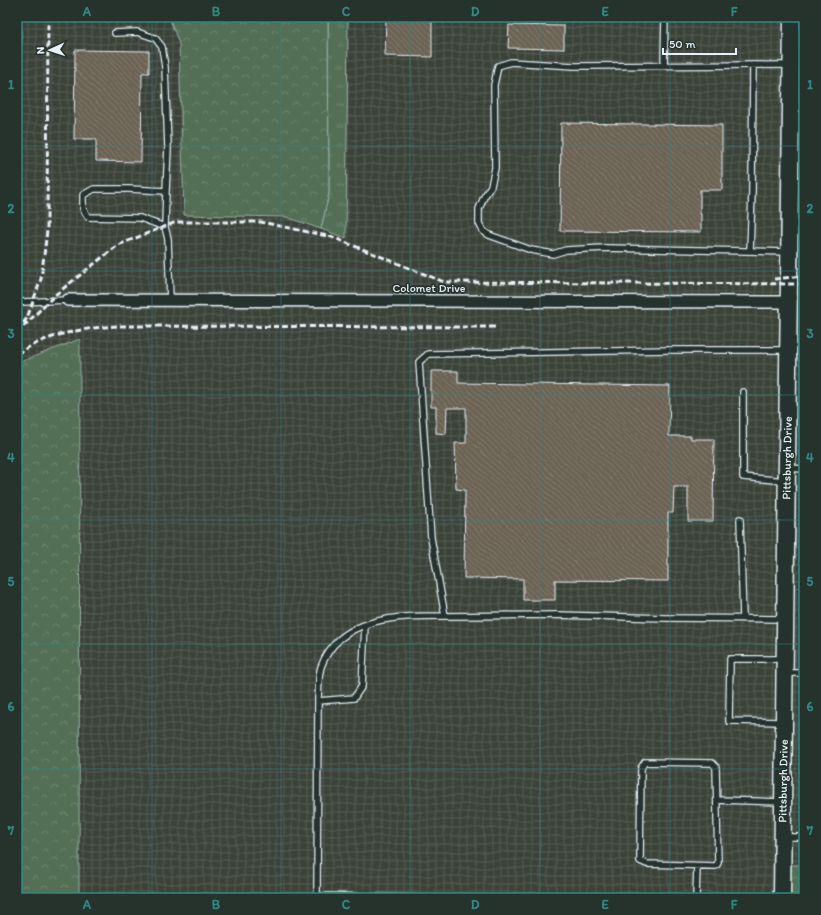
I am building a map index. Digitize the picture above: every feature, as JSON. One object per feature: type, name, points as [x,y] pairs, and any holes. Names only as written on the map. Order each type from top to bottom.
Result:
[{"type":"street","name":"Pittsburgh Drive","points":[[782,898],[790,252],[798,108],[792,65],[792,17]]},
{"type":"street","name":"Colomet Drive","points":[[68,300],[789,302]]},
{"type":"lane","points":[[664,65],[665,17]]},
{"type":"lane","points":[[115,33],[137,32],[155,38],[162,47],[165,67],[168,147],[165,227],[168,239],[170,300]]},
{"type":"lane","points":[[790,252],[605,248],[566,250],[553,254],[531,250],[496,239],[484,231],[479,223],[479,209],[484,196],[491,186],[495,168],[494,85],[498,66],[511,62],[574,66],[792,65]]},
{"type":"lane","points":[[750,251],[754,65]]},
{"type":"lane","points":[[165,227],[140,218],[88,217],[83,209],[82,195],[94,189],[166,191]]},
{"type":"lane","points":[[17,300],[23,302],[68,300]]},
{"type":"lane","points":[[445,616],[431,538],[419,368],[419,362],[428,354],[670,350],[789,350]]},
{"type":"lane","points":[[743,392],[743,477],[787,475],[804,469]]},
{"type":"lane","points":[[740,519],[743,619]]},
{"type":"lane","points":[[419,898],[316,897],[318,701],[321,668],[333,645],[348,632],[372,622],[412,616],[557,615],[785,620]]},
{"type":"lane","points":[[318,701],[354,698],[362,686],[365,625]]},
{"type":"lane","points":[[784,722],[729,721],[730,659],[785,666],[804,673]]},
{"type":"lane","points":[[646,762],[712,763],[716,767],[718,863],[716,866],[697,866],[647,864],[640,861],[641,768],[646,762]]},
{"type":"lane","points":[[717,800],[783,802]]},
{"type":"lane","points":[[783,837],[804,837]]},
{"type":"lane","points":[[696,898],[697,866]]},
{"type":"shaded area","points":[[17,17],[169,17],[179,44],[184,215],[286,217],[346,238],[348,17],[804,17],[804,865],[789,865],[776,898],[79,898],[80,339],[17,364]]},
{"type":"green space","points":[[169,17],[328,17],[329,193],[321,229],[286,217],[184,215],[179,44]]},
{"type":"green space","points":[[328,17],[348,17],[346,238],[321,229],[329,193]]},
{"type":"green space","points":[[80,339],[79,898],[17,898],[17,364]]},
{"type":"green space","points":[[789,865],[804,865],[804,898],[788,898]]},
{"type":"water","points":[[17,17],[20,17],[22,42],[21,45],[17,47]]},
{"type":"building","points":[[386,17],[432,17],[432,57],[385,56]]},
{"type":"building","points":[[509,25],[564,26],[564,49],[508,48]]},
{"type":"building","points":[[75,50],[149,51],[149,73],[142,73],[141,162],[96,161],[96,139],[74,139]]},
{"type":"building","points":[[561,123],[722,125],[722,190],[700,190],[701,232],[560,231]]},
{"type":"building","points":[[431,371],[458,371],[458,383],[670,386],[669,436],[691,436],[691,439],[714,439],[713,521],[688,521],[688,487],[674,487],[673,513],[668,513],[668,581],[555,580],[555,600],[523,600],[523,579],[464,578],[465,490],[456,489],[455,443],[466,443],[466,408],[447,408],[446,434],[436,433],[436,407],[431,407]]},
{"type":"railway","points":[[23,323],[27,318],[41,279],[47,231],[48,17]]},
{"type":"railway","points":[[17,333],[55,295],[118,245],[176,222],[261,222],[332,237],[444,282],[804,284]]},
{"type":"railway","points":[[774,279],[804,276]]},
{"type":"railway","points":[[17,354],[41,341],[66,333],[92,328],[118,326],[496,327]]}]
